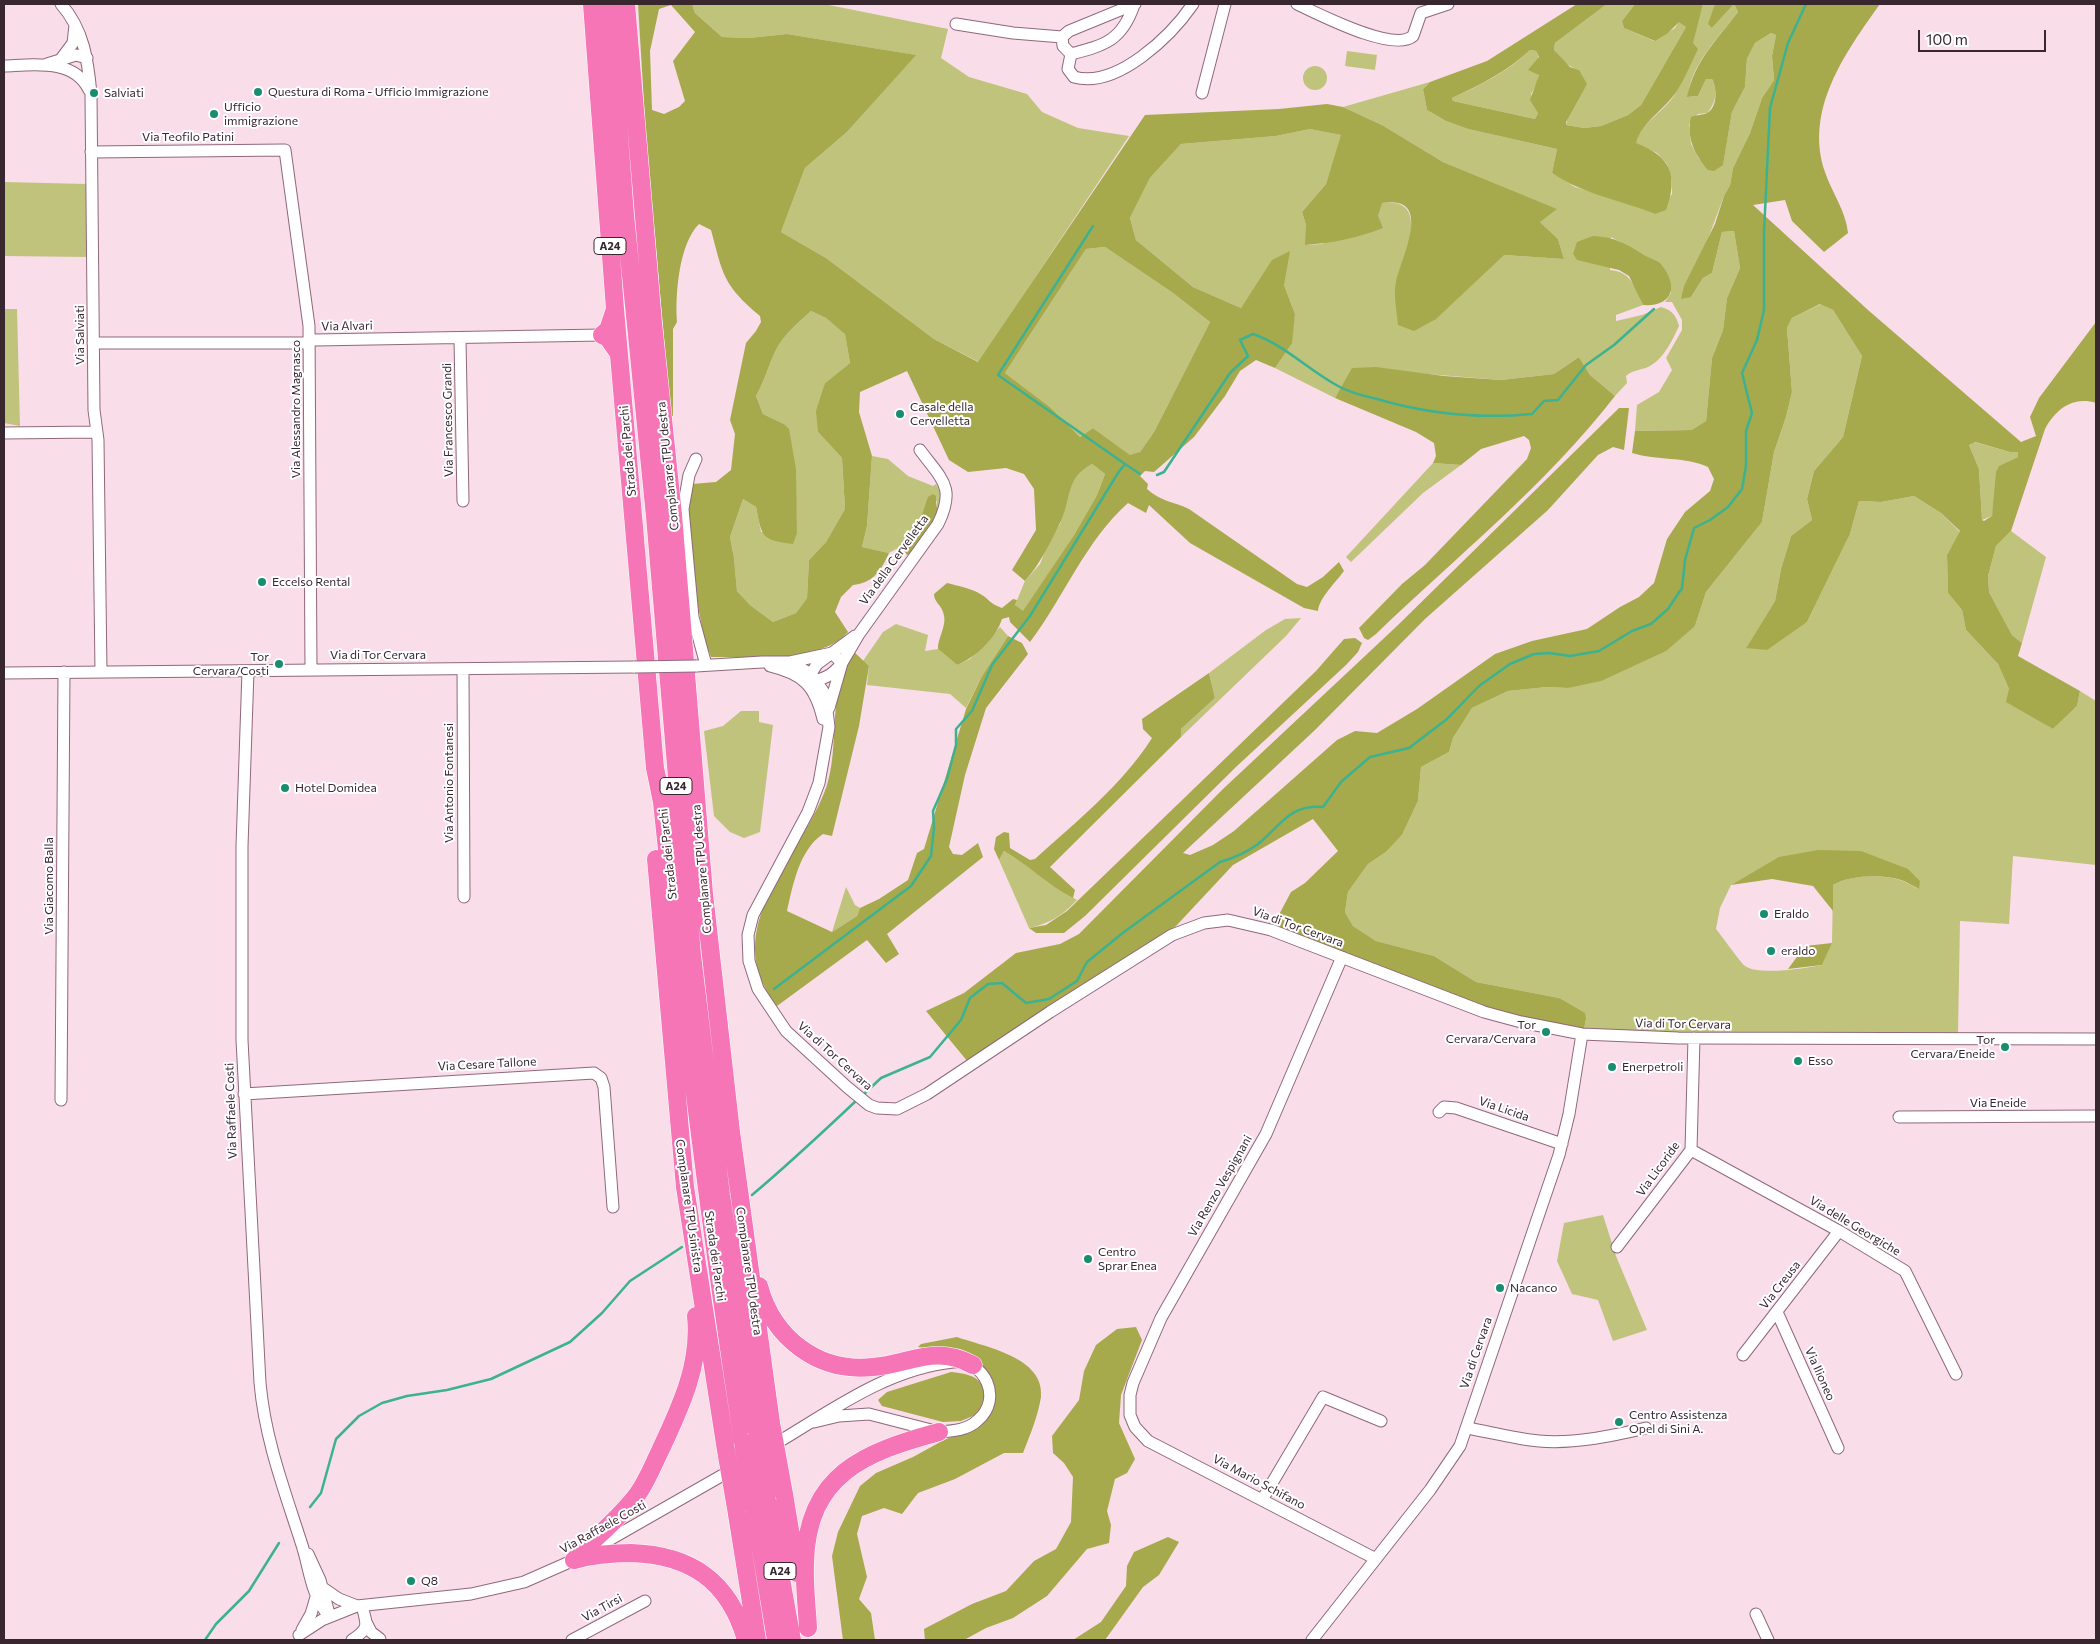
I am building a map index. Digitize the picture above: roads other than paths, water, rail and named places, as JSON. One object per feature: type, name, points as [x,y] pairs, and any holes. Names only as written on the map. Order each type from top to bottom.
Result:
[{"type":"highway","name":"Complanare TPU destra","points":[[609,9],[637,136],[673,515],[702,877],[731,1132],[757,1432],[768,1501],[809,1634]]},
{"type":"highway","name":"Strada dei Parchi","points":[[609,9],[610,138],[615,309],[655,768],[662,802],[686,1035],[717,1275],[757,1432]]},
{"type":"highway","name":"Strada dei Parchi","points":[[610,138],[635,326],[655,516],[692,955],[720,1195],[792,1640]]},
{"type":"highway","points":[[615,309],[608,330],[602,335],[608,338],[619,354]]},
{"type":"highway","name":"Complanare TPU sinistra","points":[[655,768],[652,804],[682,1160],[757,1640]]},
{"type":"highway","points":[[731,1132],[742,1167],[762,1295],[774,1321],[790,1340],[820,1360],[841,1366],[874,1367],[930,1355],[955,1357],[973,1365]]},
{"type":"highway","points":[[574,1560],[625,1509],[643,1486],[683,1401],[689,1381],[697,1329],[678,1188],[682,1160]]},
{"type":"highway","points":[[809,1634],[805,1564],[806,1545],[814,1516],[826,1492],[842,1474],[868,1455],[900,1443],[939,1432]]},
{"type":"highway","name":"Strada dei Parchi","points":[[768,1501],[776,1640]]},
{"type":"highway","points":[[574,1560],[608,1554],[649,1553],[665,1556],[693,1566],[704,1574],[728,1598],[746,1640]]},
{"type":"street","name":"Via Salviati","points":[[61,4],[75,24],[87,58],[91,94],[94,410],[97,432],[101,672]]},
{"type":"street","points":[[1071,54],[1117,36],[1126,25],[1135,4]]},
{"type":"street","points":[[956,24],[1013,33],[1062,37],[1074,29],[1135,4]]},
{"type":"street","points":[[1071,54],[1068,69],[1074,77],[1094,79],[1111,74],[1149,51],[1182,20],[1193,4]]},
{"type":"street","points":[[1202,93],[1224,4]]},
{"type":"street","points":[[1297,4],[1375,36],[1402,40],[1411,37],[1421,13],[1448,4]]},
{"type":"street","points":[[60,63],[73,43],[75,24]]},
{"type":"street","points":[[1062,37],[1064,46],[1071,54]]},
{"type":"street","points":[[4,66],[60,63],[79,55],[87,58]]},
{"type":"street","points":[[60,63],[78,74],[91,94]]},
{"type":"street","name":"Via Teofilo Patini","points":[[92,152],[285,150]]},
{"type":"street","name":"Via Alessandro Magnasco","points":[[285,150],[309,326],[311,670]]},
{"type":"street","name":"Via Alvari","points":[[93,343],[309,342],[602,335]]},
{"type":"street","name":"Via Francesco Grandi","points":[[460,339],[463,501]]},
{"type":"street","points":[[4,433],[97,432]]},
{"type":"street","name":"Via della Cervelletta","points":[[859,634],[938,524],[947,504],[947,491],[940,477],[920,450]]},
{"type":"street","points":[[696,459],[685,489],[683,516],[692,617],[701,665]]},
{"type":"street","points":[[811,679],[817,664],[859,634]]},
{"type":"street","points":[[811,679],[835,672],[859,634]]},
{"type":"street","points":[[832,653],[842,663]]},
{"type":"street","name":"Via di Tor Cervara","points":[[4,673],[634,667],[790,662],[832,653]]},
{"type":"street","points":[[790,662],[811,679]]},
{"type":"street","name":"Via di Tor Cervara","points":[[753,663],[811,679],[825,694],[829,727],[818,789],[808,812],[756,907],[750,925],[748,948],[755,983],[773,1014],[794,1040],[869,1105],[891,1110],[916,1101],[1119,967],[1188,928],[1211,921],[1244,922],[1271,930],[1484,1012],[1582,1034],[1613,1037],[1694,1038],[2096,1039]]},
{"type":"street","points":[[828,710],[842,663]]},
{"type":"street","name":"Via Antonio Fontanesi","points":[[463,669],[464,897]]},
{"type":"street","name":"Via Raffaele Costi","points":[[248,670],[242,854],[244,1094],[261,1398],[271,1451],[302,1544],[329,1616],[360,1606],[499,1589],[524,1582],[574,1560],[869,1389],[910,1373],[954,1362],[973,1365],[982,1372],[989,1386],[989,1398],[984,1414],[974,1423],[963,1429],[939,1432],[869,1414],[840,1416],[814,1422]]},
{"type":"street","name":"Via Giacomo Balla","points":[[61,1100],[64,672]]},
{"type":"street","name":"Via di Tor Cervara","points":[[811,679],[821,710],[826,743]]},
{"type":"street","name":"Via Renzo Vespignani","points":[[1135,1427],[1130,1415],[1130,1395],[1161,1318],[1266,1134],[1342,957]]},
{"type":"street","name":"Via di Cervara","points":[[1312,1640],[1450,1462],[1460,1446],[1562,1144],[1569,1114],[1582,1034]]},
{"type":"street","name":"Via Licoride","points":[[1617,1247],[1691,1150],[1694,1038]]},
{"type":"street","name":"Via Cesare Tallone","points":[[244,1094],[594,1073],[601,1078],[604,1087],[613,1207]]},
{"type":"street","name":"Via Licida","points":[[1438,1112],[1447,1106],[1456,1108],[1562,1144]]},
{"type":"street","name":"Via Eneide","points":[[1899,1117],[2096,1116]]},
{"type":"street","name":"Via delle Georgiche","points":[[1691,1150],[1839,1231],[1905,1271],[1956,1374]]},
{"type":"street","name":"Via Creusa","points":[[1743,1355],[1839,1231]]},
{"type":"street","name":"Via Ilioneo","points":[[1777,1312],[1838,1448]]},
{"type":"street","points":[[1262,1500],[1322,1397],[1381,1421]]},
{"type":"street","name":"Via Mario Schifano","points":[[1135,1427],[1148,1441],[1374,1558]]},
{"type":"street","points":[[1466,1428],[1538,1441],[1595,1439],[1646,1428]]},
{"type":"street","points":[[297,1637],[311,1614],[319,1592]]},
{"type":"street","name":"Via Raffaele Costi","points":[[319,1592],[360,1606]]},
{"type":"street","name":"Via Tirsi","points":[[572,1640],[645,1601]]},
{"type":"street","points":[[360,1606],[371,1632],[380,1640]]},
{"type":"street","points":[[1756,1614],[1768,1640]]},
{"type":"street","points":[[297,1637],[329,1616]]},
{"type":"street","points":[[356,1638],[364,1631],[366,1622]]},
{"type":"street","points":[[356,1638],[380,1640]]},
{"type":"waterway","points":[[862,1096],[881,1078],[930,1057],[961,1020],[970,998],[988,984],[1002,983],[1026,1003],[1049,999],[1077,981],[1087,962],[1124,932],[1220,862],[1240,855],[1253,847],[1293,813],[1301,809],[1323,807],[1341,782],[1370,757],[1409,748],[1447,719],[1479,686],[1510,664],[1534,654],[1549,653],[1570,656],[1599,651],[1632,631],[1651,624],[1668,609],[1682,588],[1685,560],[1694,528],[1710,520],[1728,507],[1742,489],[1746,466],[1746,431],[1752,413],[1742,373],[1757,340],[1764,310],[1764,232],[1770,108],[1788,43],[1806,4]]},
{"type":"waterway","points":[[1093,226],[998,375],[1125,464]]},
{"type":"waterway","points":[[1157,475],[1164,472],[1230,373],[1248,356],[1240,340],[1253,334],[1286,351],[1338,386],[1357,394],[1434,412],[1493,416],[1532,414],[1544,401],[1558,400],[1586,365],[1614,345],[1654,309]]},
{"type":"waterway","points":[[774,989],[911,886],[931,856],[934,828],[933,811],[947,779],[956,745],[956,729],[972,711],[992,665],[1030,616],[1118,473],[1125,464],[1140,474]]},
{"type":"waterway","points":[[752,1195],[793,1160],[858,1099]]},
{"type":"waterway","points":[[310,1507],[321,1493],[336,1439],[359,1416],[382,1403],[491,1379],[570,1342],[602,1313],[630,1281],[682,1247]]},
{"type":"waterway","points":[[205,1640],[216,1624],[249,1591],[279,1543]]},
{"type":"place","name":"Questura di Roma - Ufficio Immigrazione","points":[[258,92]]},
{"type":"place","name":"Salviati","points":[[94,93]]},
{"type":"place","name":"Ufficio immigrazione","points":[[214,114]]},
{"type":"place","name":"Casale della Cervelletta","points":[[900,414]]},
{"type":"place","name":"Eccelso Rental","points":[[262,582]]},
{"type":"place","name":"Tor Cervara/Costi","points":[[279,664]]},
{"type":"place","name":"Hotel Domidea","points":[[285,788]]},
{"type":"place","name":"Eraldo","points":[[1764,914]]},
{"type":"place","name":"eraldo","points":[[1771,951]]},
{"type":"place","name":"Tor Cervara/Cervara","points":[[1546,1032]]},
{"type":"place","name":"Tor Cervara/Eneide","points":[[2005,1047]]},
{"type":"place","name":"Esso","points":[[1798,1061]]},
{"type":"place","name":"Enerpetroli","points":[[1612,1067]]},
{"type":"place","name":"Centro Sprar Enea","points":[[1088,1259]]},
{"type":"place","name":"Nacanco","points":[[1500,1288]]},
{"type":"place","name":"Centro Assistenza Opel di Sini A.","points":[[1619,1422]]},
{"type":"place","name":"Q8","points":[[411,1581]]}]
